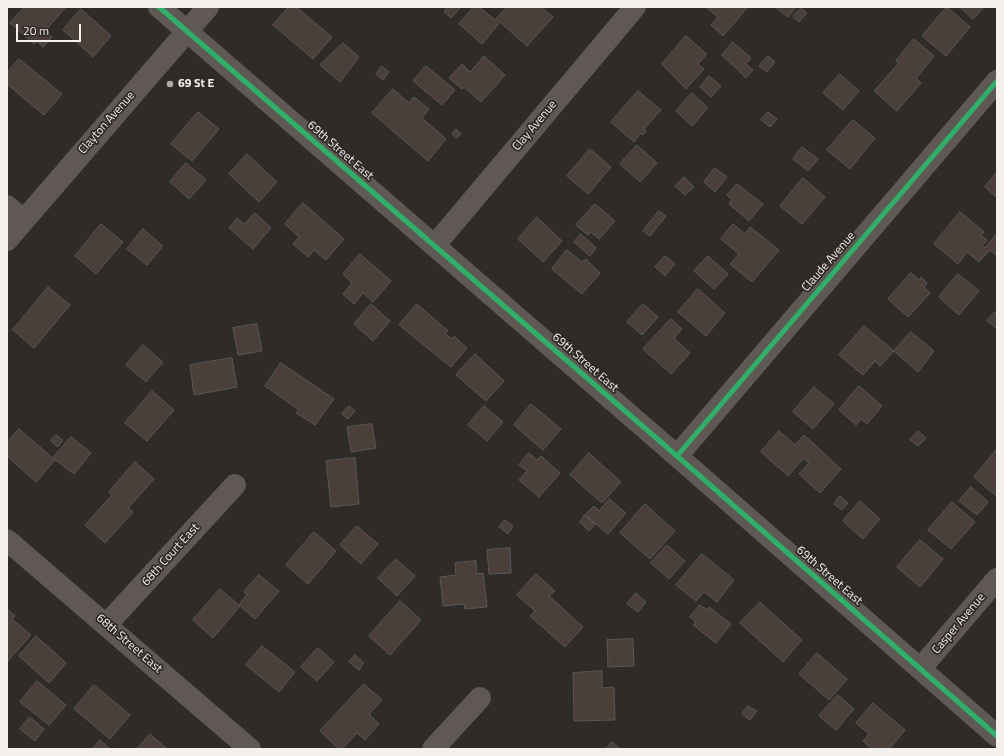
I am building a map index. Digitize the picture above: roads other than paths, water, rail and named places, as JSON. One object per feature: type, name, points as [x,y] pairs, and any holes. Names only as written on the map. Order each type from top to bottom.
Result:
[{"type":"street","name":"69th Street East","points":[[159,7],[435,245],[997,736]]},
{"type":"street","name":"Clayton Avenue","points":[[7,240],[208,7]]},
{"type":"street","name":"Clay Avenue","points":[[435,245],[635,7]]},
{"type":"street","name":"Claude Avenue","points":[[677,456],[997,81]]},
{"type":"street","points":[[7,206],[23,220]]},
{"type":"street","name":"68th Court East","points":[[106,625],[235,484]]},
{"type":"street","name":"68th Street East","points":[[7,540],[250,749]]},
{"type":"street","name":"Casper Avenue","points":[[920,669],[997,579]]},
{"type":"street","points":[[433,749],[480,698]]},
{"type":"place","name":"69 St E","points":[[170,84]]}]
